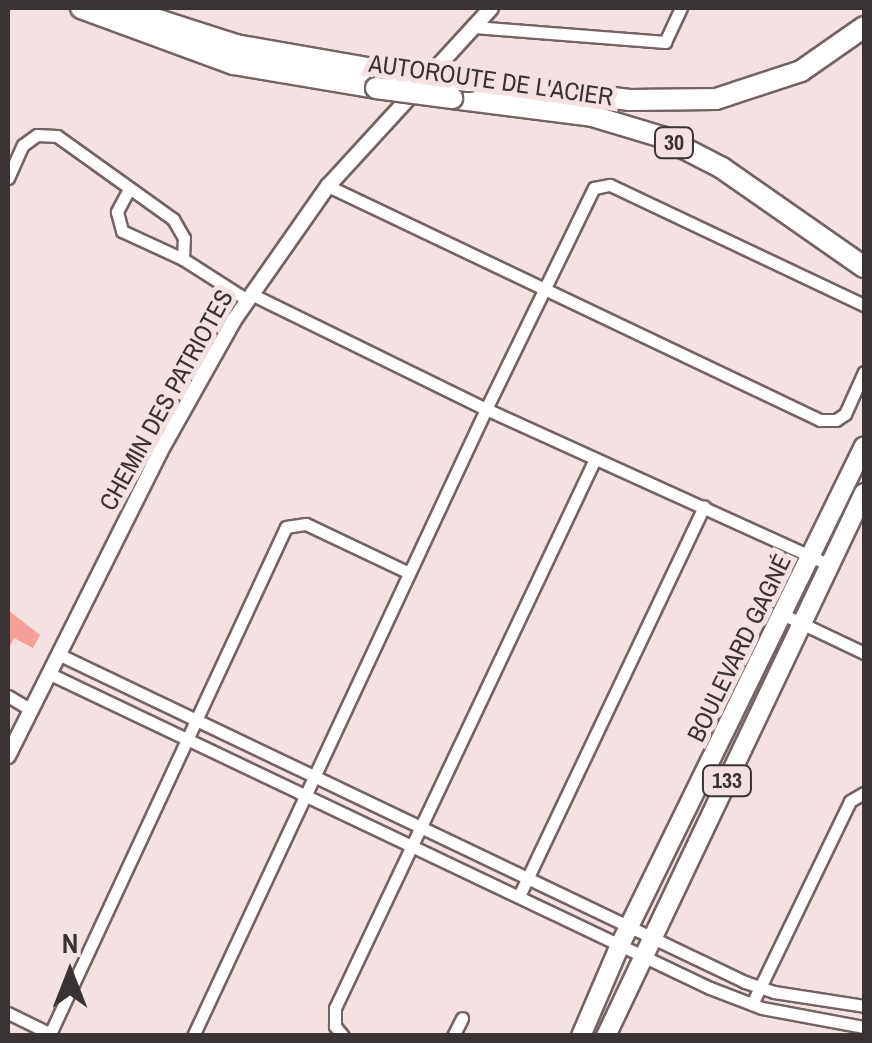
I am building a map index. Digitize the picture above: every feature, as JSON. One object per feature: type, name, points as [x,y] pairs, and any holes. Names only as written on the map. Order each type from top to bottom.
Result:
[{"type":"highway","name":"AUTOROUTE DE L'ACIER","points":[[81,8],[233,64],[376,88],[592,116],[662,137],[722,168],[864,267]]},
{"type":"highway","name":"AUTOROUTE DE L'ACIER","points":[[120,8],[236,45],[391,72],[609,98],[700,101],[787,78],[826,57],[864,27]]},
{"type":"main road","name":"BOULEVARD GAGNÉ","points":[[581,1036],[624,937],[864,446]]},
{"type":"main road","name":"BOULEVARD GAGNÉ","points":[[606,1036],[864,492]]},
{"type":"street","name":"CHEMIN DES PATRIOTES","points":[[8,756],[160,452],[249,297],[328,186],[491,8]]},
{"type":"street","points":[[474,27],[665,42],[681,8]]},
{"type":"street","points":[[8,178],[23,145],[46,133],[73,146],[180,227],[184,259]]},
{"type":"street","points":[[193,1036],[590,194],[601,185],[864,304]]},
{"type":"street","points":[[328,186],[820,420],[836,420],[845,414],[864,372]]},
{"type":"street","points":[[129,188],[117,212],[122,231],[184,259],[249,297],[830,566]]},
{"type":"street","points":[[339,1031],[334,1008],[594,459]]},
{"type":"street","points":[[520,894],[704,506]]},
{"type":"street","points":[[8,1013],[49,1034],[184,738],[286,527],[306,524],[409,573]]},
{"type":"street","points":[[784,615],[864,653]]},
{"type":"street","points":[[58,654],[527,878],[647,948],[760,987],[864,1006]]},
{"type":"street","points":[[48,673],[304,795],[624,937],[752,1004],[864,1027]]},
{"type":"street","points":[[8,696],[31,710]]},
{"type":"street","points":[[752,1004],[850,801],[864,794]]},
{"type":"street","points":[[453,1036],[462,1018]]},
{"type":"building","points":[[8,610],[40,635],[33,648],[14,638],[8,650]]}]
